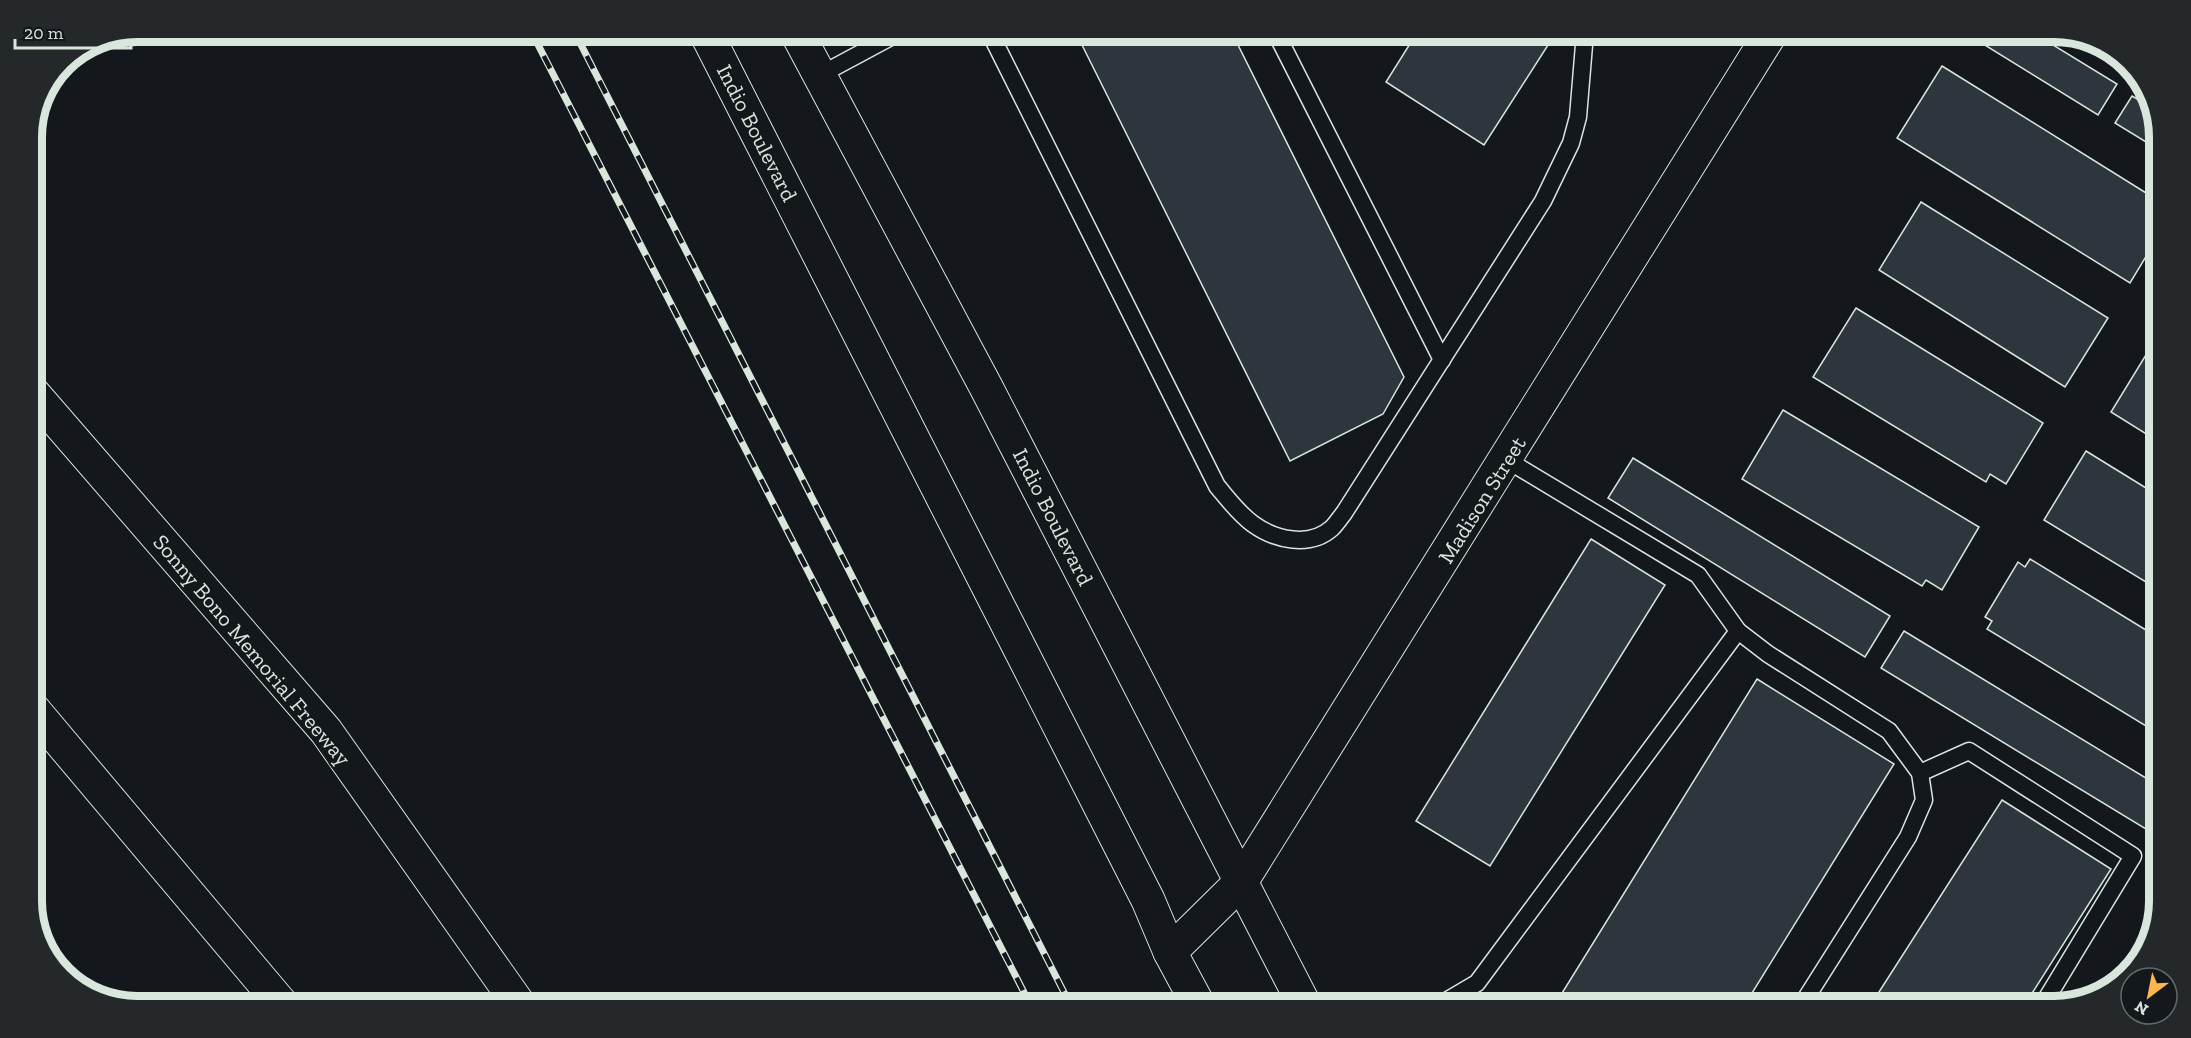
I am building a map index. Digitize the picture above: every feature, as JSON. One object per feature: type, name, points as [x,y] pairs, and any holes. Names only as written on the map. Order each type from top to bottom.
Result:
[{"type":"main road","name":"Indio Boulevard","points":[[710,42],[1148,900],[1170,952],[1194,996]]},
{"type":"main road","name":"Indio Boulevard","points":[[802,42],[986,387],[1300,996]]},
{"type":"main road","name":"Madison Street","points":[[1170,952],[1241,882],[1507,460],[1766,42]]},
{"type":"main road","name":"Sonny Bono Memorial Freeway","points":[[42,404],[326,731],[513,996]]},
{"type":"main road","points":[[42,720],[276,996]]},
{"type":"lane","points":[[820,75],[883,42]]},
{"type":"lane","points":[[994,42],[1217,486],[1252,524],[1271,535],[1291,541],[1314,538],[1331,529],[1344,513],[1543,201],[1571,142],[1578,117],[1585,42]]},
{"type":"lane","points":[[1280,42],[1442,360]]},
{"type":"lane","points":[[1507,460],[1698,575],[1738,631],[1768,654],[1889,731],[1920,773],[1924,800],[1908,837],[1807,996]]},
{"type":"lane","points":[[1459,996],[1477,983],[1738,631]]},
{"type":"lane","points":[[1920,773],[1969,751],[2133,856],[2048,996]]},
{"type":"building","points":[[1080,42],[1236,42],[1404,377],[1383,414],[1290,461]]},
{"type":"building","points":[[1411,42],[1550,42],[1484,145],[1386,82]]},
{"type":"building","points":[[1980,42],[2048,42],[2117,84],[2098,115]]},
{"type":"building","points":[[1942,66],[2149,195],[2149,252],[2130,283],[1897,138]]},
{"type":"building","points":[[2132,96],[2142,102],[2147,119],[2149,144],[2115,123]]},
{"type":"building","points":[[1921,202],[2108,318],[2065,387],[1879,270]]},
{"type":"building","points":[[1856,308],[2043,423],[2006,484],[1990,474],[1986,482],[1813,377]]},
{"type":"building","points":[[2149,350],[2149,436],[2111,412]]},
{"type":"building","points":[[1783,410],[1979,527],[1942,590],[1926,580],[1922,586],[1742,479]]},
{"type":"building","points":[[2086,451],[2149,490],[2149,584],[2044,520]]},
{"type":"building","points":[[1633,458],[1890,616],[1865,657],[1608,498]]},
{"type":"building","points":[[1591,539],[1665,585],[1490,866],[1416,821]]},
{"type":"building","points":[[2030,559],[2149,632],[2149,728],[1987,629],[1992,621],[1985,617],[2018,562],[2025,567]]},
{"type":"building","points":[[1904,631],[2149,780],[2149,831],[1881,668]]},
{"type":"building","points":[[1757,679],[1894,764],[1750,996],[1560,996]]},
{"type":"building","points":[[2002,800],[2111,869],[2030,996],[1876,996]]},
{"type":"railway","points":[[537,42],[1026,996]]},
{"type":"railway","points":[[580,42],[1066,996]]}]
